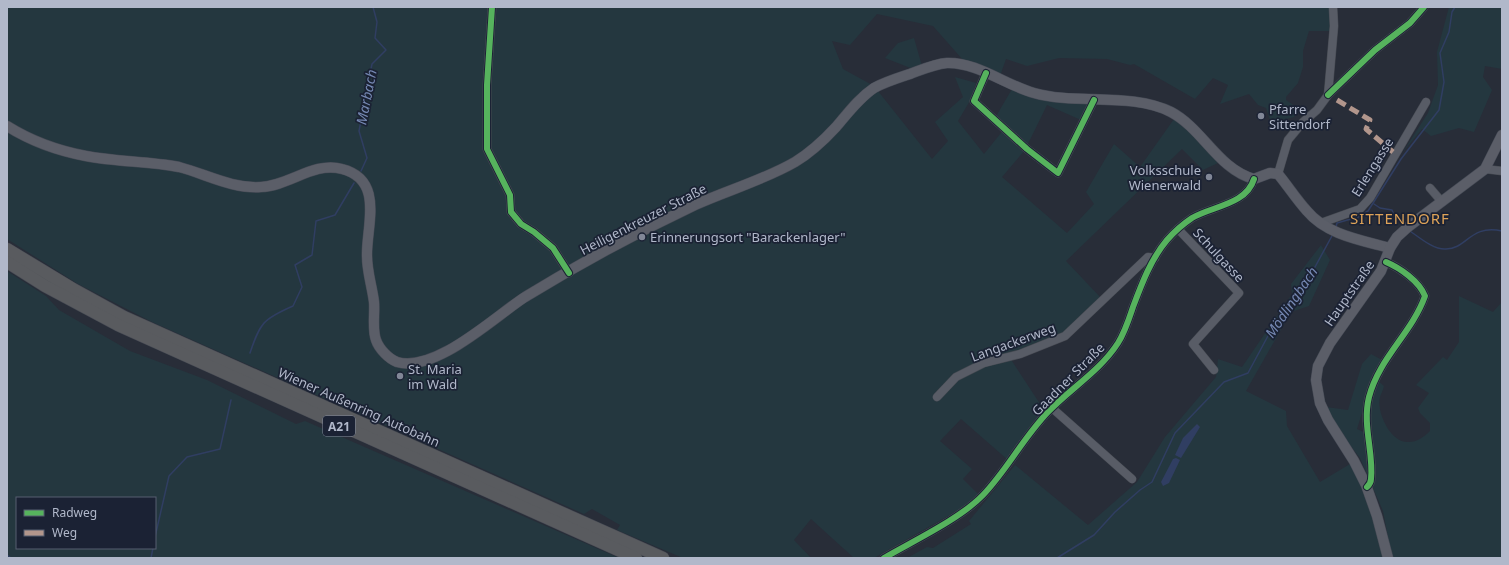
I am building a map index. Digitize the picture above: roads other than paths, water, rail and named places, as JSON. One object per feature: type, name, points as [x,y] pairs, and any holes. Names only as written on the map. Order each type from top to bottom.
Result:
[{"type":"highway","name":"Wiener Außenring Autobahn","points":[[7,249],[73,289],[124,317],[664,558]]},
{"type":"highway","name":"Wiener Außenring Autobahn","points":[[7,262],[56,292],[118,325],[636,558]]},
{"type":"main road","name":"Heiligenkreuzer Straße","points":[[7,126],[42,144],[86,156],[179,167],[245,188],[267,187],[287,182],[326,167],[337,167],[349,171],[359,178],[366,189],[371,202],[371,223],[366,252],[374,298],[376,340],[387,357],[400,363],[422,362],[442,354],[475,334],[522,299],[569,272],[666,219],[795,161],[829,134],[862,98],[874,88],[942,63],[964,64],[1035,93],[1048,96],[1144,103],[1168,111],[1182,119],[1228,166],[1246,177],[1254,179]]},
{"type":"main road","name":"Hauptstraße","points":[[1388,558],[1371,498],[1354,461],[1328,420],[1320,403],[1317,373],[1318,366],[1330,343],[1386,262],[1390,248],[1397,237],[1485,169],[1502,135]]},
{"type":"main road","points":[[1254,179],[1270,173],[1278,174],[1307,212],[1329,228],[1347,236],[1390,248]]},
{"type":"street","points":[[492,7],[487,85],[488,149],[510,195],[511,212],[521,224],[554,248],[569,272]]},
{"type":"street","points":[[1328,95],[1334,26],[1333,7]]},
{"type":"street","points":[[1278,174],[1288,140],[1303,122],[1317,110],[1328,95],[1375,50],[1410,23],[1424,7]]},
{"type":"street","points":[[986,73],[974,101],[1027,150],[1058,173],[1094,100]]},
{"type":"street","name":"Erlengasse","points":[[1329,228],[1360,209],[1370,198],[1426,102]]},
{"type":"street","points":[[1485,169],[1502,171]]},
{"type":"street","name":"Gaadner Straße","points":[[884,558],[967,509],[982,497],[998,478],[1036,426],[1052,408],[1108,358],[1122,337],[1151,257],[1178,229],[1193,218],[1228,204],[1251,187],[1254,179]]},
{"type":"street","points":[[1430,188],[1442,202]]},
{"type":"street","name":"Schulgasse","points":[[1178,229],[1239,293],[1193,344],[1214,370]]},
{"type":"street","name":"Langackerweg","points":[[937,397],[956,376],[984,363],[1020,354],[1065,336],[1151,257]]},
{"type":"street","points":[[1366,487],[1371,478],[1367,436],[1367,408],[1369,396],[1385,359],[1419,313],[1425,296],[1422,288],[1394,266],[1386,262]]},
{"type":"street","points":[[1052,408],[1132,479]]},
{"type":"water","points":[[1197,424],[1200,427],[1181,458],[1175,455],[1183,438]]},
{"type":"water","points":[[1176,458],[1180,460],[1169,483],[1163,486],[1161,482],[1173,459]]},
{"type":"waterway","name":"Marbach","points":[[361,171],[367,158],[359,131],[372,64],[386,50],[375,38],[377,22],[373,7]]},
{"type":"waterway","name":"Mödlingbach","points":[[1336,227],[1337,223],[1358,217],[1368,211],[1401,159],[1439,110],[1444,82],[1440,53],[1449,32],[1452,12],[1455,7]]},
{"type":"waterway","name":"Marbach","points":[[250,353],[260,328],[264,323],[275,315],[293,306],[302,287],[295,265],[312,255],[316,221],[335,215],[354,183]]},
{"type":"waterway","points":[[1374,204],[1380,208],[1392,210],[1394,215],[1404,222]]},
{"type":"waterway","points":[[1410,231],[1432,246],[1441,249],[1453,248],[1483,231],[1502,231]]},
{"type":"waterway","name":"Mödlingbach","points":[[1057,558],[1094,535],[1115,512],[1140,490],[1152,482],[1175,433],[1224,382],[1248,373],[1269,334],[1303,289],[1333,234]]},
{"type":"waterway","name":"Marbach","points":[[156,533],[169,476],[187,457],[220,449],[231,400]]},
{"type":"waterway","name":"Marbach","points":[[151,558],[153,549]]},
{"type":"waterway","points":[[7,555],[11,558]]},
{"type":"place","name":"Pfarre Sittendorf","points":[[1261,116]]},
{"type":"place","name":"Volksschule Wienerwald","points":[[1209,177]]},
{"type":"place","name":"Erinnerungsort \"Barackenlager\"","points":[[642,237]]},
{"type":"place","name":"St. Maria im Wald","points":[[400,376]]},
{"type":"district","name":"SITTENDORF","points":[[1400,218]]}]
